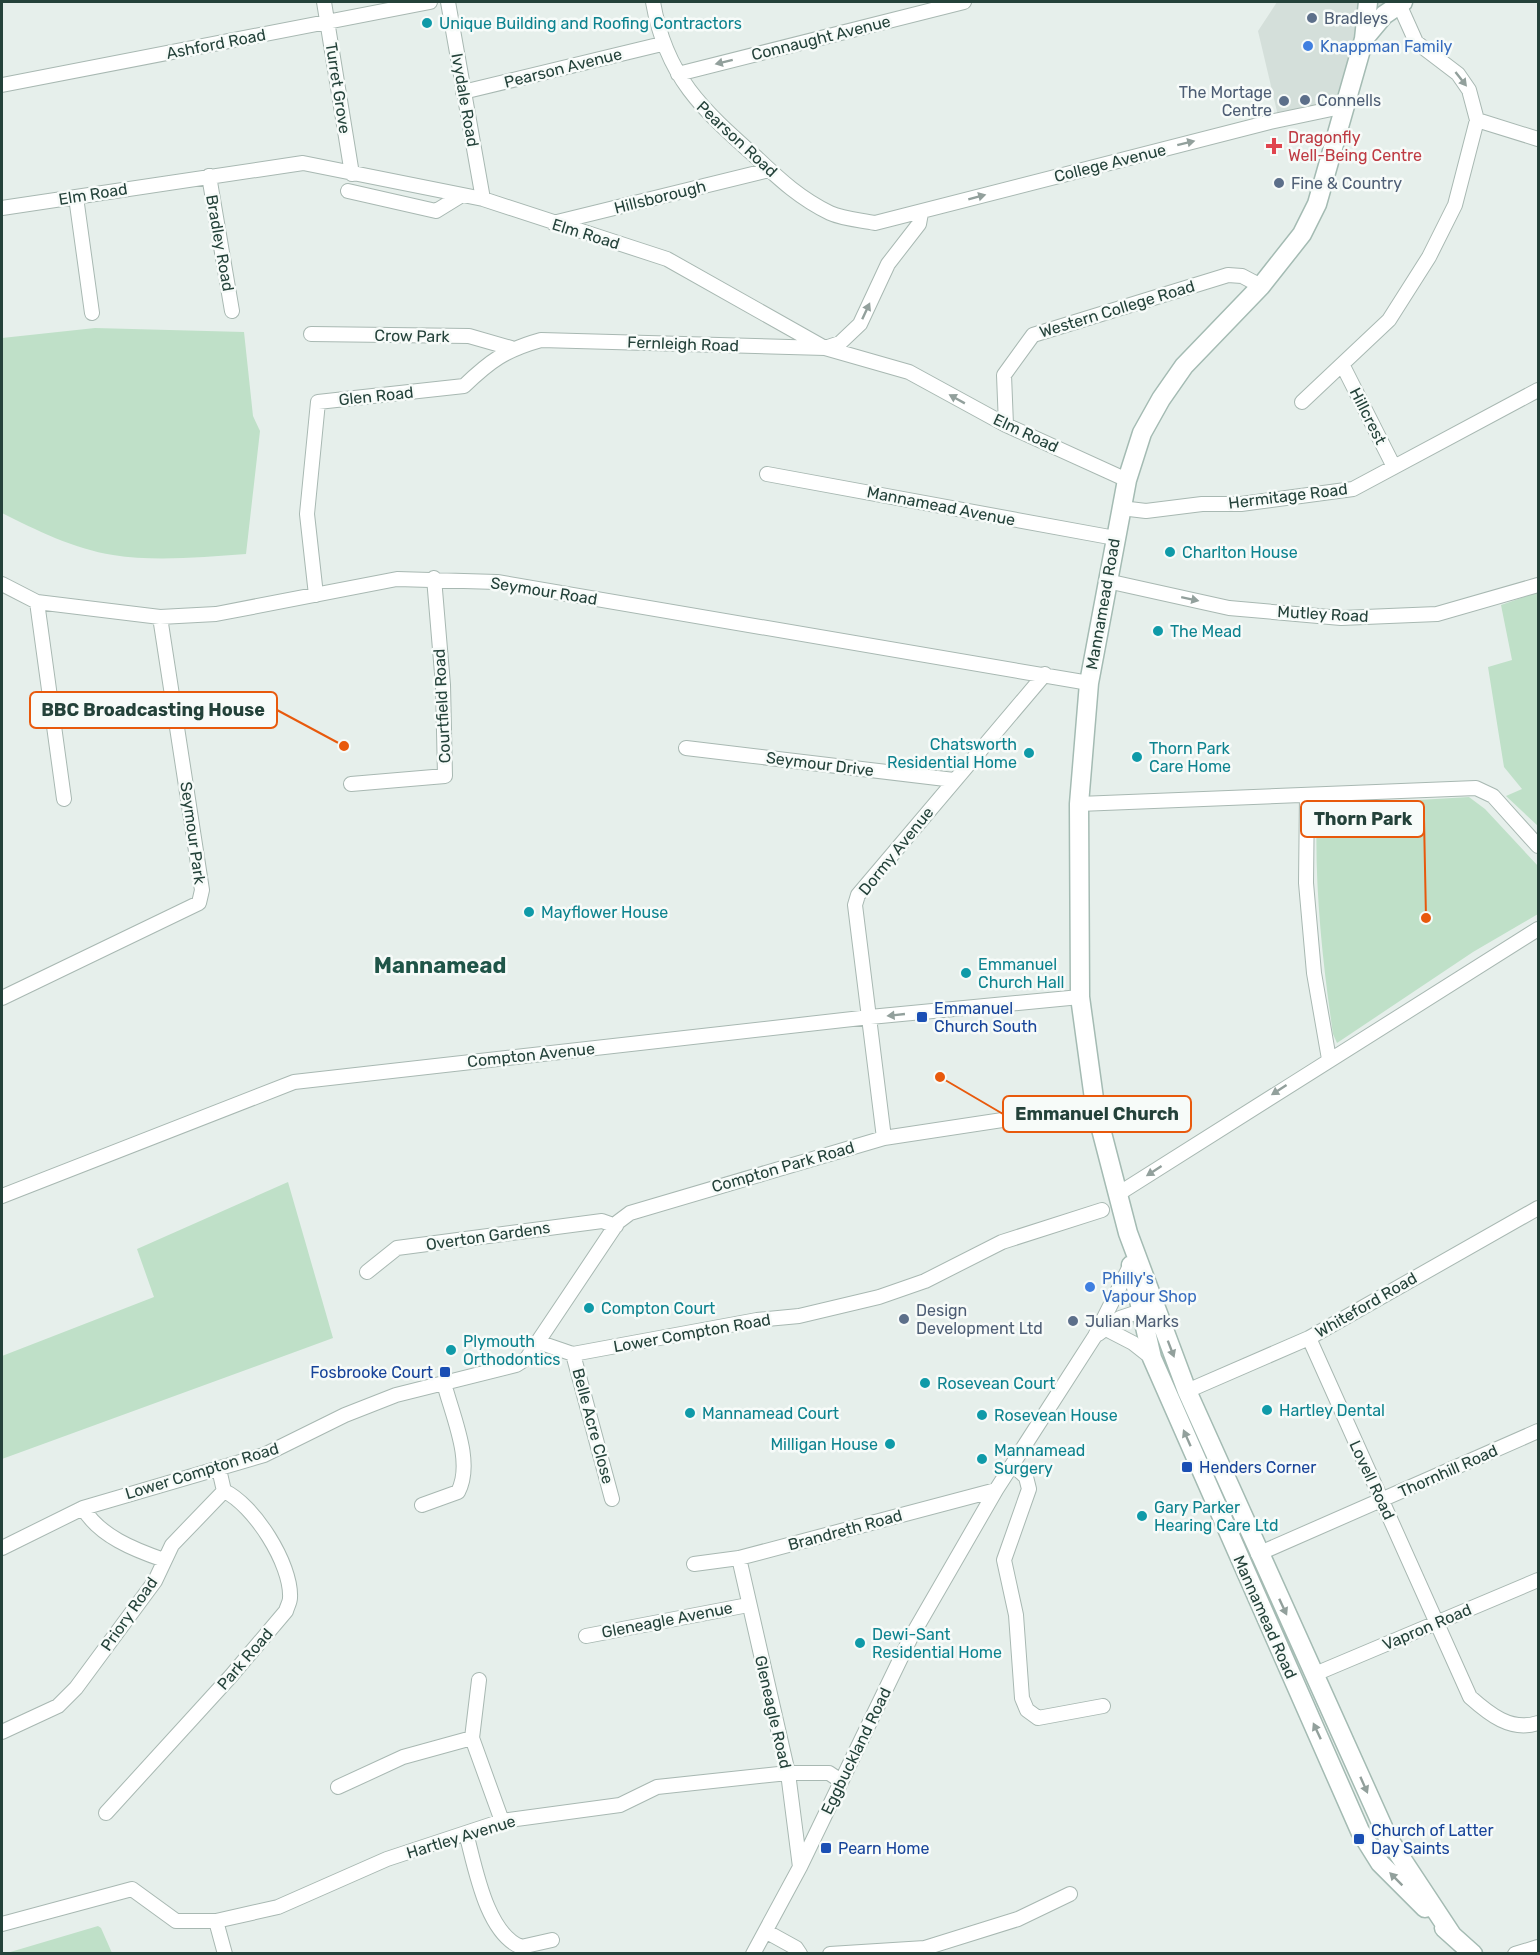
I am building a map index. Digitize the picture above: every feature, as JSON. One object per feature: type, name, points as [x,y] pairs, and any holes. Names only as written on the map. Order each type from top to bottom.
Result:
[{"type":"main road","name":"Mannamead Road","points":[[1368,2],[1364,39],[1346,106],[1317,204],[1302,234],[1261,286],[1185,366],[1161,399],[1142,433],[1127,480],[1089,683],[1078,804],[1080,997],[1095,1106],[1147,1309],[1152,1358],[1360,1831],[1380,1863],[1473,1953]]},
{"type":"main road","name":"Mannamead Road","points":[[1364,39],[1384,15],[1401,3]]},
{"type":"main road","name":"Mannamead Road","points":[[1128,1233],[1131,1264],[1147,1309],[1188,1391],[1258,1554],[1315,1674],[1388,1838],[1452,1935]]},
{"type":"main road","points":[[1241,1562],[1258,1554]]},
{"type":"street","name":"Turret Grove","points":[[324,2],[352,174]]},
{"type":"street","name":"Ashford Road","points":[[2,85],[430,2]]},
{"type":"street","name":"Ivydale Road","points":[[448,2],[483,199]]},
{"type":"street","name":"Pearson Road","points":[[653,2],[662,44],[694,99],[714,121],[793,192],[832,214],[875,223]]},
{"type":"street","name":"Connaught Avenue","points":[[678,74],[964,2]]},
{"type":"street","points":[[1302,402],[1343,366],[1389,320],[1429,257],[1455,204],[1477,120],[1475,105],[1464,82],[1458,74],[1416,42],[1401,3]]},
{"type":"street","name":"Pearson Avenue","points":[[463,92],[662,44]]},
{"type":"street","name":"College Avenue","points":[[875,223],[1269,122],[1346,106]]},
{"type":"street","points":[[1477,120],[1539,139]]},
{"type":"street","name":"Elm Road","points":[[2,208],[303,163],[483,199],[667,259],[825,348],[909,372],[1006,425],[1127,480]]},
{"type":"street","name":"Hillsborough","points":[[551,223],[769,170]]},
{"type":"street","name":"Bradley Road","points":[[208,176],[232,311]]},
{"type":"street","points":[[348,191],[436,211],[462,195]]},
{"type":"street","points":[[76,197],[92,313]]},
{"type":"street","points":[[825,348],[840,343],[860,324],[888,264],[919,224],[921,213]]},
{"type":"street","name":"Western College Road","points":[[1006,425],[1004,375],[1033,335],[1228,275],[1242,276],[1261,286]]},
{"type":"street","name":"Crow Park","points":[[311,334],[469,336],[511,348]]},
{"type":"street","name":"Fernleigh Road","points":[[541,340],[825,348]]},
{"type":"street","name":"Glen Road","points":[[316,595],[308,514],[318,402],[464,386],[481,369],[511,348],[541,340]]},
{"type":"street","name":"Hillcrest","points":[[1343,366],[1394,466]]},
{"type":"street","name":"Hermitage Road","points":[[1121,508],[1143,511],[1202,504],[1241,504],[1353,489],[1539,390]]},
{"type":"street","name":"Mannamead Avenue","points":[[767,474],[1115,538]]},
{"type":"street","name":"Seymour Road","points":[[2,584],[37,602],[160,617],[216,614],[397,579],[434,578],[497,582],[1089,683]]},
{"type":"street","name":"Courtfield Road","points":[[351,784],[445,776],[443,685],[434,578]]},
{"type":"street","name":"Mutley Road","points":[[1107,581],[1229,608],[1341,618],[1437,614],[1539,585]]},
{"type":"street","points":[[37,602],[64,799]]},
{"type":"street","name":"Seymour Park","points":[[2,998],[199,903],[202,890],[160,617]]},
{"type":"street","name":"Dormy Avenue","points":[[884,1138],[855,905],[858,895],[1045,674]]},
{"type":"street","name":"Seymour Drive","points":[[686,748],[954,780]]},
{"type":"street","points":[[1078,804],[1476,788],[1492,796],[1539,846]]},
{"type":"street","points":[[1307,795],[1307,895],[1314,973],[1329,1059]]},
{"type":"street","points":[[1118,1194],[1329,1059],[1539,929]]},
{"type":"street","name":"Compton Avenue","points":[[2,1196],[294,1082],[870,1017],[1080,997]]},
{"type":"street","name":"Compton Park Road","points":[[538,1342],[616,1226],[630,1213],[884,1138],[1095,1106]]},
{"type":"street","name":"Whiteford Road","points":[[1188,1391],[1309,1338],[1539,1208]]},
{"type":"street","name":"Lower Compton Road","points":[[2,1548],[83,1508],[264,1455],[345,1415],[396,1395],[516,1365],[527,1358],[538,1342],[573,1354],[757,1320],[799,1316],[879,1297],[925,1281],[1002,1242],[1102,1210]]},
{"type":"street","name":"Overton Gardens","points":[[367,1272],[397,1248],[602,1221],[616,1226]]},
{"type":"street","name":"Eggbuckland Road","points":[[753,1953],[767,1932],[800,1868],[910,1639],[996,1490],[1100,1332],[1131,1264]]},
{"type":"street","points":[[1100,1332],[1147,1309]]},
{"type":"street","points":[[1100,1332],[1133,1343],[1152,1358]]},
{"type":"street","name":"Lovell Road","points":[[1309,1338],[1470,1697],[1489,1715],[1509,1723],[1528,1726],[1539,1723]]},
{"type":"street","name":"Belle Acre Close","points":[[573,1354],[612,1499]]},
{"type":"street","points":[[422,1505],[458,1492],[464,1482],[466,1463],[444,1383]]},
{"type":"street","name":"Thornhill Road","points":[[1258,1554],[1382,1502],[1539,1431]]},
{"type":"street","points":[[1013,1465],[1026,1477],[1029,1489],[1004,1560],[1016,1615],[1022,1698],[1027,1710],[1038,1718],[1103,1706]]},
{"type":"street","points":[[219,1469],[224,1491]]},
{"type":"street","name":"Brandreth Road","points":[[694,1564],[739,1558],[996,1490]]},
{"type":"street","name":"Priory Road","points":[[2,1732],[58,1706],[76,1688],[154,1581],[172,1545],[224,1491]]},
{"type":"street","name":"Park Road","points":[[106,1813],[231,1676],[286,1611],[290,1598],[279,1556],[267,1534],[238,1497],[224,1491]]},
{"type":"street","points":[[83,1508],[89,1520],[131,1549],[164,1560]]},
{"type":"street","name":"Gleneagle Road","points":[[739,1558],[788,1773],[800,1868]]},
{"type":"street","name":"Vapron Road","points":[[1315,1674],[1539,1580]]},
{"type":"street","name":"Gleneagle Avenue","points":[[586,1636],[748,1605]]},
{"type":"street","points":[[479,1680],[472,1738],[502,1821]]},
{"type":"street","points":[[338,1787],[402,1757],[472,1738]]},
{"type":"street","name":"Hartley Avenue","points":[[2,1924],[132,1889],[176,1921],[216,1921],[278,1907],[387,1859],[502,1821],[620,1805],[657,1787],[788,1773],[828,1773],[841,1781]]},
{"type":"street","points":[[355,1779],[361,1793]]},
{"type":"street","points":[[466,1833],[485,1900],[504,1937],[521,1947],[552,1940]]},
{"type":"street","points":[[830,1953],[925,1948],[1018,1919],[1070,1894]]},
{"type":"street","points":[[216,1921],[225,1953]]},
{"type":"street","points":[[767,1932],[796,1948],[800,1953]]},
{"type":"street","points":[[1515,1953],[1539,1947]]},
{"type":"shaded area","points":[[1277,2],[1398,2],[1364,39],[1346,105],[1279,120],[1258,31]]},
{"type":"green space","points":[[95,328],[244,332],[253,416],[260,431],[246,554],[162,559],[113,555],[70,544],[2,513],[2,338]]},
{"type":"green space","points":[[1538,592],[1538,826],[1506,796],[1522,789],[1504,767],[1488,667],[1512,660],[1501,605]]},
{"type":"green space","points":[[1469,797],[1485,809],[1538,866],[1538,914],[1473,952],[1337,1043],[1333,1034],[1325,977],[1320,920],[1317,806]]},
{"type":"green space","points":[[288,1182],[333,1338],[2,1459],[2,1356],[154,1297],[137,1249]]},
{"type":"green space","points":[[98,1926],[112,1953],[7,1953]]},
{"type":"place","name":"Bradleys","points":[[1312,18]]},
{"type":"place","name":"Unique Building and Roofing Contractors","points":[[427,23]]},
{"type":"place","name":"Knappman Family","points":[[1308,46]]},
{"type":"place","name":"Connells","points":[[1305,100]]},
{"type":"place","name":"The Mortage Centre","points":[[1284,101]]},
{"type":"place","name":"Dragonfly Well-Being Centre","points":[[1274,146]]},
{"type":"place","name":"Fine & Country","points":[[1279,183]]},
{"type":"place","name":"Charlton House","points":[[1170,552]]},
{"type":"place","name":"The Mead","points":[[1158,631]]},
{"type":"place","name":"BBC Broadcasting House","points":[[344,746]]},
{"type":"place","name":"Chatsworth Residential Home","points":[[1029,753]]},
{"type":"place","name":"Thorn Park Care Home","points":[[1137,757]]},
{"type":"place","name":"Mayflower House","points":[[529,912]]},
{"type":"place","name":"Thorn Park","points":[[1426,918]]},
{"type":"place","name":"Emmanuel Church Hall","points":[[966,973]]},
{"type":"place","name":"Emmanuel Church South","points":[[922,1017]]},
{"type":"place","name":"Emmanuel Church","points":[[940,1077]]},
{"type":"place","name":"Philly's Vapour Shop","points":[[1090,1287]]},
{"type":"place","name":"Compton Court","points":[[589,1308]]},
{"type":"place","name":"Design Development Ltd","points":[[904,1319]]},
{"type":"place","name":"Julian Marks","points":[[1073,1321]]},
{"type":"place","name":"Plymouth Orthodontics","points":[[451,1350]]},
{"type":"place","name":"Fosbrooke Court","points":[[445,1372]]},
{"type":"place","name":"Rosevean Court","points":[[925,1383]]},
{"type":"place","name":"Hartley Dental","points":[[1267,1410]]},
{"type":"place","name":"Mannamead Court","points":[[690,1413]]},
{"type":"place","name":"Rosevean House","points":[[982,1415]]},
{"type":"place","name":"Milligan House","points":[[890,1444]]},
{"type":"place","name":"Mannamead Surgery","points":[[982,1459]]},
{"type":"place","name":"Henders Corner","points":[[1187,1467]]},
{"type":"place","name":"Gary Parker Hearing Care Ltd","points":[[1142,1516]]},
{"type":"place","name":"Dewi-Sant Residential Home","points":[[860,1643]]},
{"type":"place","name":"Church of Latter Day Saints","points":[[1359,1839]]},
{"type":"place","name":"Pearn Home","points":[[826,1848]]},
{"type":"district","name":"Mannamead","points":[[440,965]]}]
